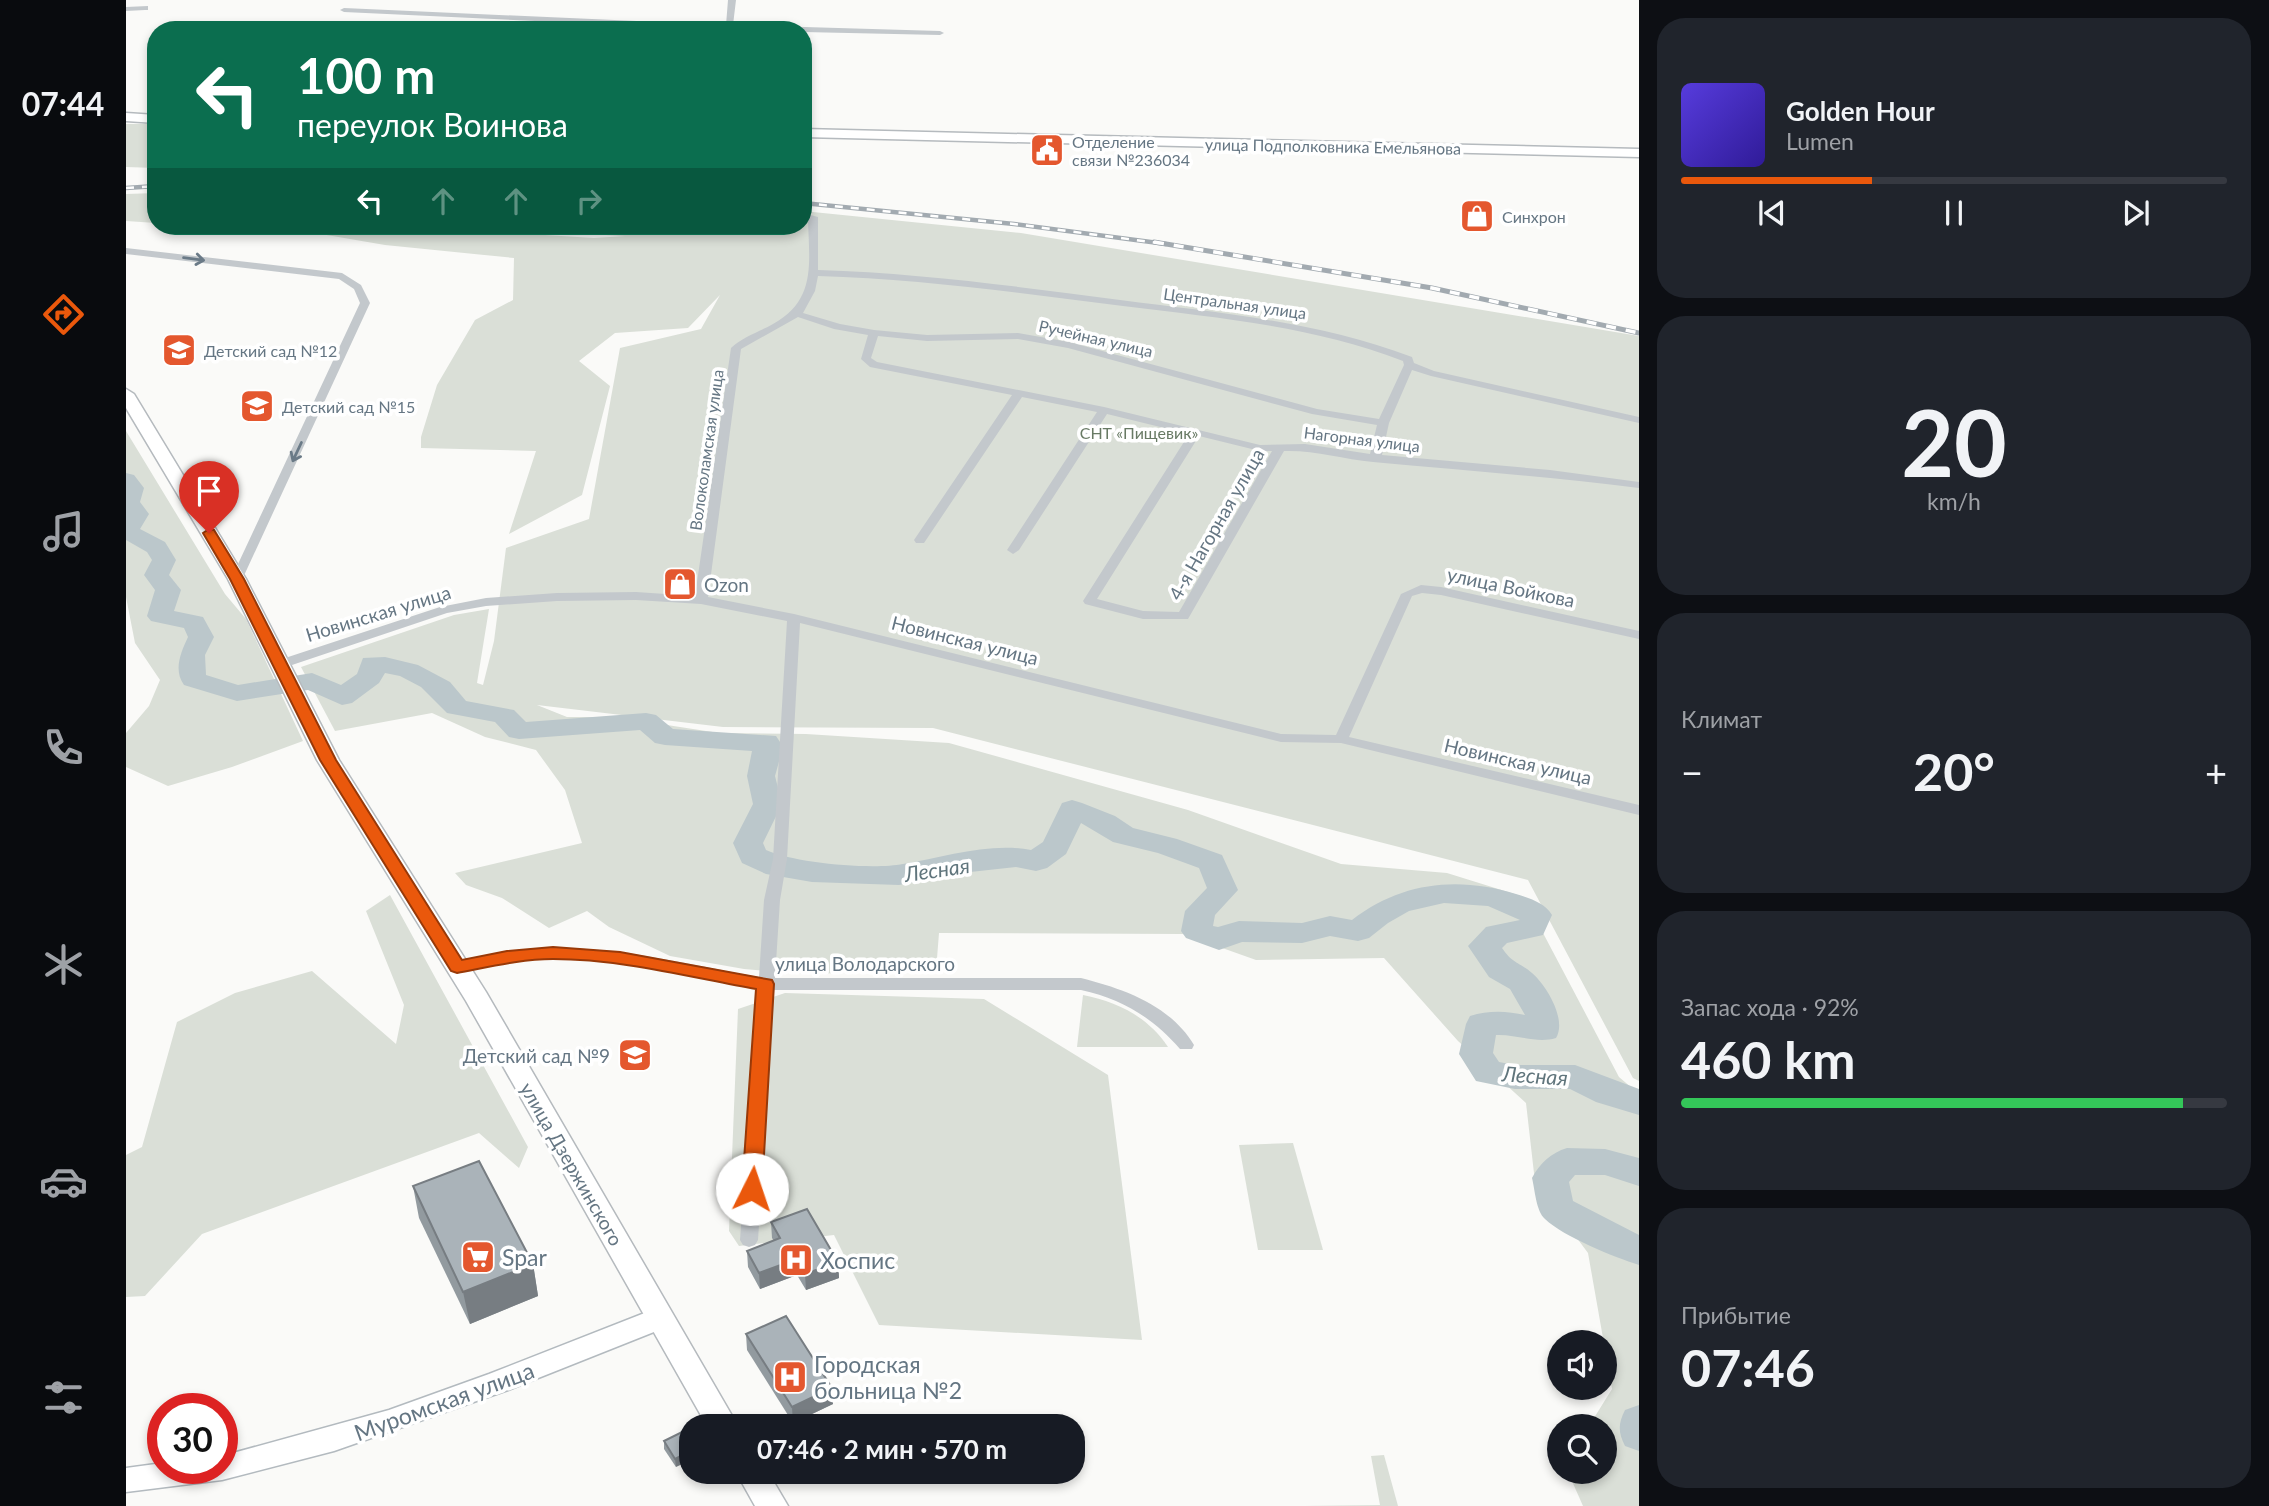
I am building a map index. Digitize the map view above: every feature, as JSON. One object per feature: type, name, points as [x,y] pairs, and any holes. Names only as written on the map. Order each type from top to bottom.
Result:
[{"type":"main road","points":[[126,117],[147,118]]},
{"type":"main road","name":"улица Подполковника Емельянова","points":[[812,134],[1639,153]]},
{"type":"main road","name":"улица Дзержинского","points":[[126,394],[237,579],[328,760],[457,967],[716,1414]]},
{"type":"main road","name":"Муромская улица","points":[[238,1464],[343,1437],[507,1378],[660,1318]]},
{"type":"main road","name":"Муромская улица","points":[[126,1480],[147,1477]]},
{"type":"main road","points":[[758,1484],[772,1506]]},
{"type":"street","points":[[730,21],[732,0]]},
{"type":"street","points":[[126,9],[145,8]]},
{"type":"street","points":[[344,10],[546,21]]},
{"type":"street","points":[[486,21],[488,17]]},
{"type":"street","points":[[812,30],[940,33]]},
{"type":"street","points":[[797,314],[809,293],[813,273],[810,235]]},
{"type":"street","points":[[126,251],[342,276],[358,287],[365,303],[237,579]]},
{"type":"street","name":"Центральная улица","points":[[813,273],[908,278],[1291,325],[1386,349],[1408,359],[1409,365],[1431,373],[1639,420]]},
{"type":"street","name":"Ручейная улица","points":[[797,314],[838,327],[874,333],[927,338],[1018,336],[1056,343],[1194,377],[1316,412],[1383,423]]},
{"type":"street","name":"Волоколамская улица","points":[[701,600],[736,348],[797,314]]},
{"type":"street","name":"Нагорная улица","points":[[874,333],[866,359],[874,365],[1104,410],[1261,448],[1305,447],[1375,459],[1550,473],[1639,485]]},
{"type":"street","points":[[1375,459],[1383,423],[1409,365]]},
{"type":"street","points":[[920,540],[1018,395]]},
{"type":"street","points":[[1013,550],[1104,410]]},
{"type":"street","name":"4-я Нагорная улица","points":[[1195,434],[1089,601],[1143,615],[1183,617],[1279,449]]},
{"type":"street","name":"улица Войкова","points":[[1341,738],[1408,594],[1421,589],[1441,591],[1639,635]]},
{"type":"street","name":"Новинская улица","points":[[288,679],[444,610],[486,602],[557,597],[636,596],[701,600],[794,618],[1282,738],[1341,738],[1639,810]]},
{"type":"street","name":"улица Володарского","points":[[794,618],[780,859],[765,984],[1081,984],[1107,989],[1135,1001],[1155,1013],[1186,1045]]},
{"type":"street","points":[[457,967],[507,957],[553,953],[620,958],[765,984],[749,1240]]},
{"type":"green space","points":[[126,124],[147,124],[147,168],[126,167]]},
{"type":"green space","points":[[147,193],[147,222],[126,221],[126,194]]},
{"type":"green space","name":"СНТ «Пищевик»","points":[[812,212],[1021,233],[1639,336],[1639,1081],[1633,1078],[1528,880],[933,728],[723,727],[537,705],[567,717],[615,717],[719,733],[806,734],[949,743],[1188,810],[1341,864],[1447,873],[1524,897],[1619,1077],[1639,1094],[1639,1506],[1583,1506],[1573,1484],[1617,1484],[1617,1414],[1596,1414],[1605,1400],[1617,1400],[1617,1330],[1602,1330],[1588,1253],[1535,1182],[1526,1103],[1458,1041],[1384,958],[1256,960],[1183,934],[939,933],[936,971],[800,974],[744,969],[670,956],[609,927],[587,911],[549,928],[502,898],[466,885],[455,873],[582,843],[565,790],[536,750],[485,737],[432,713],[335,731],[301,667],[454,615],[489,609],[477,683],[483,685],[494,641],[506,548],[589,519],[620,348],[701,329],[720,295],[688,328],[615,333],[579,361],[610,386],[582,495],[509,534],[536,451],[421,448],[421,437],[437,385],[475,320],[513,300],[514,258],[385,245],[327,235],[544,235],[594,238],[625,236],[605,235],[812,235]]},
{"type":"green space","points":[[126,431],[225,594],[246,619],[303,741],[232,767],[168,786],[126,767],[126,733],[149,706],[160,680],[135,643],[126,597]]},
{"type":"green space","points":[[390,895],[528,1147],[519,1168],[479,1133],[202,1234],[145,1296],[126,1297],[126,1155],[142,1147],[177,1022],[235,993],[312,971],[396,1044],[404,1005],[366,911]]},
{"type":"green space","points":[[785,993],[984,999],[1108,1075],[1142,1340],[879,1325],[834,1235],[739,1246],[729,1231],[738,1009]]},
{"type":"green space","points":[[1083,995],[1131,1012],[1151,1027],[1168,1047],[1077,1047]]},
{"type":"green space","points":[[1293,1143],[1323,1250],[1258,1250],[1239,1145]]},
{"type":"green space","points":[[1384,1455],[1398,1506],[1304,1506],[1380,1505],[1371,1456]]},
{"type":"building","name":"Spar","points":[[479,1161],[533,1264],[463,1292],[413,1186]]},
{"type":"building","points":[[807,1209],[838,1262],[805,1274],[797,1259],[759,1273],[747,1251],[780,1238],[771,1222]]},
{"type":"building","name":"Городская больница №2","points":[[786,1316],[832,1388],[792,1407],[746,1334]]},
{"type":"building","points":[[679,1434],[679,1457],[675,1459],[664,1441]]},
{"type":"waterway","name":"Лесная","points":[[126,480],[132,488],[128,502],[137,514],[127,531],[156,547],[164,560],[156,575],[168,590],[160,616],[194,622],[201,637],[192,655],[193,679],[237,693],[312,681],[342,697],[370,677],[372,664],[385,665],[409,670],[431,681],[457,707],[504,716],[519,731],[646,721],[665,737],[729,743],[766,742],[766,758],[761,776],[767,796],[766,811],[748,843],[753,856],[777,867],[812,872],[899,875],[961,863],[1016,857],[1036,861],[1056,847],[1072,809],[1105,823],[1123,835],[1167,846],[1211,862],[1223,890],[1200,911],[1197,931],[1219,939],[1239,931],[1302,933],[1330,926],[1358,931],[1398,904],[1444,893],[1468,893],[1515,904],[1537,915],[1532,928],[1497,934],[1484,946],[1500,969],[1521,981],[1541,1010],[1544,1030],[1510,1023],[1482,1024],[1476,1054],[1488,1072],[1515,1077],[1575,1077],[1608,1093],[1639,1102]]},
{"type":"waterway","name":"Лесная","points":[[1639,1172],[1605,1162],[1567,1161],[1550,1178],[1557,1209],[1608,1238],[1639,1250]]},
{"type":"waterway","name":"Лесная","points":[[1639,1422],[1639,1434]]},
{"type":"railway","points":[[126,188],[147,187]]},
{"type":"railway","points":[[812,204],[1014,224],[1166,244]]},
{"type":"railway","points":[[1154,242],[1432,288],[1639,333]]},
{"type":"place","name":"Отделение связи №236034","points":[[1047,150]]},
{"type":"place","name":"Синхрон","points":[[1477,216]]},
{"type":"place","name":"Детский сад №12","points":[[179,350]]},
{"type":"place","name":"Детский сад №15","points":[[257,406]]},
{"type":"place","name":"Ozon","points":[[680,584]]},
{"type":"place","name":"Детский сад №9","points":[[635,1055]]},
{"type":"place","name":"Spar","points":[[478,1257]]},
{"type":"place","name":"Хоспис","points":[[796,1260]]},
{"type":"place","name":"Городская больница №2","points":[[790,1377]]},
{"type":"route","points":[[209,533],[237,579],[328,760],[457,967],[507,957],[553,953],[620,958],[765,984],[752,1189]]}]
